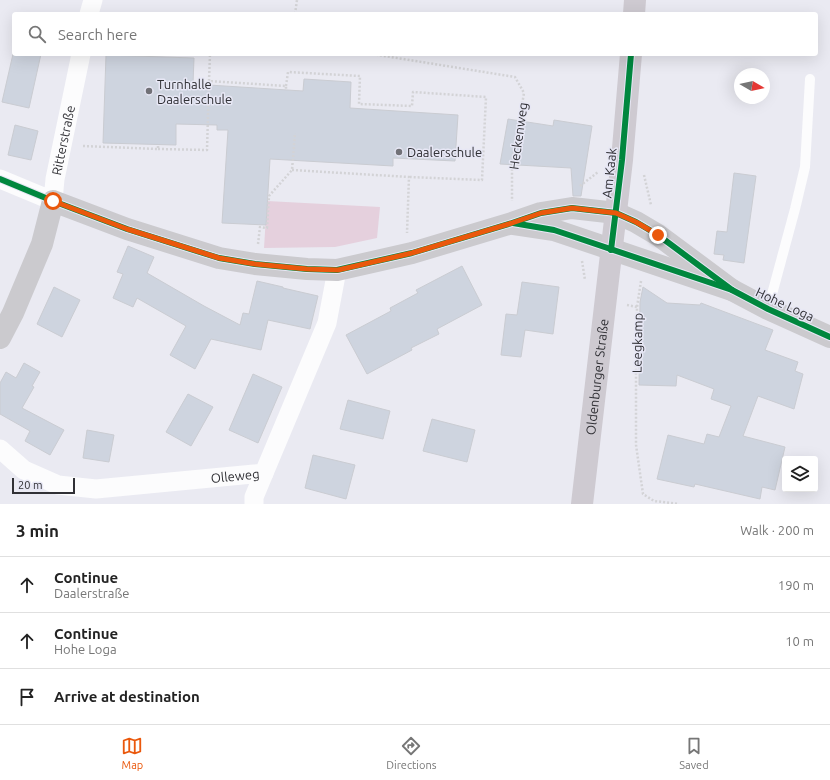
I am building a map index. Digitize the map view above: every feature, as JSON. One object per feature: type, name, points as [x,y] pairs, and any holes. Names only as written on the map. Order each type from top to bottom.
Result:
[{"type":"main road","points":[[634,12],[636,0]]},
{"type":"main road","name":"Am Kaak","points":[[611,250],[626,123],[631,56]]},
{"type":"main road","name":"Oldenburger Straße","points":[[582,504],[611,250]]},
{"type":"street","points":[[90,12],[93,0]]},
{"type":"street","name":"Ritterstraße","points":[[0,338],[13,313],[42,244],[53,201],[55,179],[81,56]]},
{"type":"street","points":[[0,179],[53,201]]},
{"type":"street","name":"Hohe Loga","points":[[53,201],[127,229],[219,258],[255,264],[307,269],[338,270],[412,253],[541,213],[572,208],[616,213],[636,222],[658,235],[732,290],[768,309],[830,337]]},
{"type":"street","name":"Hohe Loga","points":[[512,223],[554,230],[732,290]]},
{"type":"street","name":"Olleweg","points":[[0,449],[24,470],[58,485],[96,489],[264,473],[327,322],[338,270]]},
{"type":"street","points":[[254,504],[254,497],[264,473]]},
{"type":"lane","points":[[768,309],[805,167],[810,79]]},
{"type":"path","points":[[296,12],[297,0]]},
{"type":"path","points":[[63,141],[82,146],[208,150],[210,56]]},
{"type":"path","points":[[286,90],[288,72],[360,76],[359,104],[412,106],[413,92],[486,97],[482,180],[292,170]]},
{"type":"path","points":[[209,81],[286,86]]},
{"type":"path","points":[[255,264],[260,227],[267,228],[269,196],[292,170],[295,133]]},
{"type":"path","points":[[644,174],[650,204],[662,222],[658,235]]},
{"type":"path","points":[[409,177],[406,230],[412,253]]},
{"type":"shaded area","points":[[267,201],[380,207],[377,238],[335,247],[264,248]]},
{"type":"building","points":[[13,56],[41,56],[29,108],[2,102]]},
{"type":"building","name":"Daalerschule","points":[[106,56],[194,58],[193,84],[303,91],[304,79],[351,82],[350,108],[458,115],[455,161],[393,158],[393,166],[270,159],[266,225],[222,223],[228,130],[217,130],[217,125],[176,124],[176,145],[103,143]]},
{"type":"building","points":[[508,119],[553,126],[554,120],[592,126],[581,196],[573,196],[571,168],[500,164]]},
{"type":"building","points":[[15,125],[38,131],[31,160],[8,155]]},
{"type":"building","points":[[734,173],[756,176],[744,263],[723,260],[724,255],[714,254],[717,231],[727,232]]},
{"type":"building","points":[[128,246],[154,257],[147,273],[240,325],[243,313],[249,314],[257,281],[318,296],[310,329],[268,320],[261,350],[211,339],[195,369],[170,355],[186,326],[137,298],[133,307],[113,298],[123,274],[117,272]]},
{"type":"building","points":[[462,266],[482,305],[437,329],[439,334],[411,348],[412,350],[367,374],[346,335],[391,311],[390,308],[418,293],[416,290]]},
{"type":"building","points":[[522,282],[559,287],[553,334],[525,330],[521,357],[501,355],[506,314],[517,315]]},
{"type":"building","points":[[54,287],[80,300],[62,337],[37,324]]},
{"type":"building","points":[[643,287],[667,303],[700,305],[701,303],[773,330],[765,350],[798,362],[795,371],[803,374],[794,409],[758,396],[743,436],[785,447],[775,490],[762,487],[760,499],[695,484],[694,487],[657,479],[668,435],[704,444],[707,434],[719,437],[731,406],[711,399],[714,389],[677,375],[676,386],[639,385],[640,302]]},
{"type":"building","points":[[24,363],[40,372],[32,386],[34,387],[22,408],[64,430],[50,455],[25,441],[30,431],[0,414],[0,383],[6,372],[16,378]]},
{"type":"building","points":[[253,374],[282,387],[258,443],[229,430]]},
{"type":"building","points":[[188,394],[213,407],[191,446],[166,432]]},
{"type":"building","points":[[348,400],[390,411],[383,439],[340,429]]},
{"type":"building","points":[[432,419],[475,430],[467,462],[423,451]]},
{"type":"building","points":[[87,430],[114,435],[109,462],[83,458]]},
{"type":"building","points":[[313,455],[355,465],[346,499],[305,488]]},
{"type":"cycle path","points":[[611,250],[622,160],[631,56]]},
{"type":"cycle path","points":[[0,179],[127,229],[219,258],[255,264],[307,269],[337,270],[412,253],[541,213],[572,208],[616,213],[636,222],[658,235],[732,290]]},
{"type":"cycle path","points":[[513,223],[554,230],[732,290],[768,309],[830,337]]},
{"type":"place","name":"Turnhalle Daalerschule","points":[[149,91]]},
{"type":"place","name":"Daalerschule","points":[[399,152]]},
{"type":"route","points":[[53,201],[127,229],[219,258],[278,267],[307,269],[338,270],[412,253],[541,213],[572,208],[616,213],[636,222],[658,235]]}]
